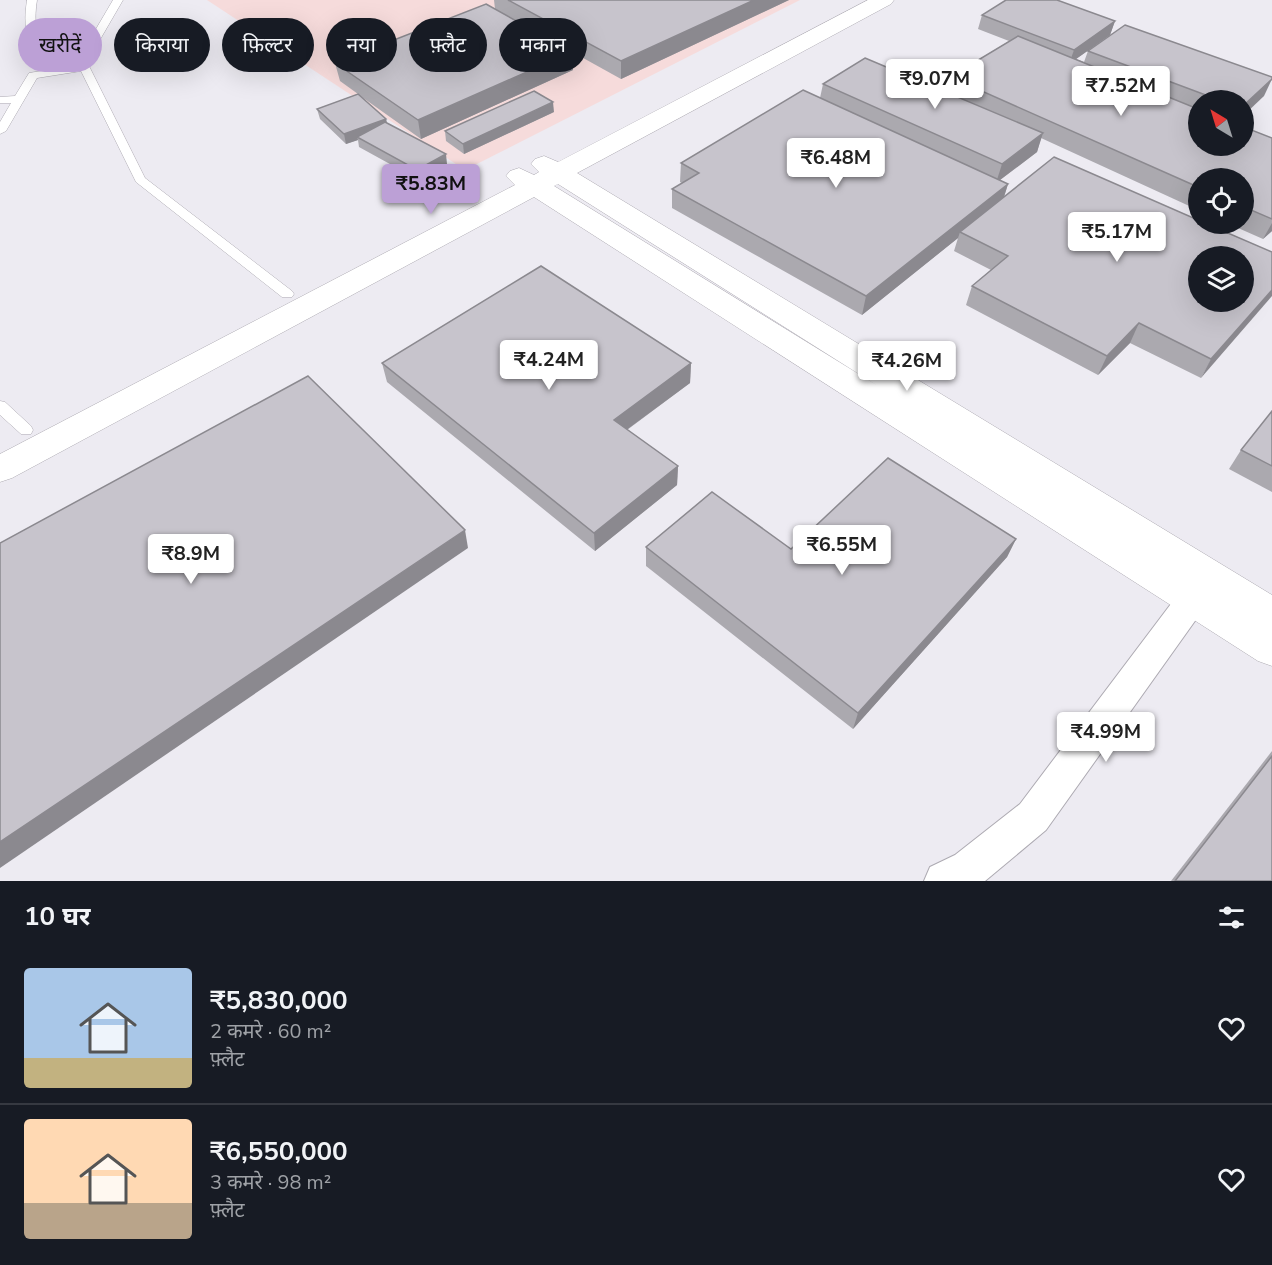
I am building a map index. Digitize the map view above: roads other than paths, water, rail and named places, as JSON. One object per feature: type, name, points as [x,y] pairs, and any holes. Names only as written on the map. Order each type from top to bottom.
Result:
[{"type":"street","points":[[0,470],[851,0]]},
{"type":"street","points":[[0,444],[287,294],[537,174],[884,0]]},
{"type":"street","points":[[537,174],[1201,587],[1272,649]]},
{"type":"street","points":[[1201,587],[1272,615]]},
{"type":"street","points":[[944,881],[969,869],[1033,817],[1201,587]]},
{"type":"lane","points":[[29,18],[32,0]]},
{"type":"lane","points":[[102,29],[118,0]]},
{"type":"lane","points":[[0,131],[33,75],[47,72]]},
{"type":"lane","points":[[87,72],[140,180],[287,294]]},
{"type":"lane","points":[[0,100],[20,99]]},
{"type":"lane","points":[[0,406],[26,430]]}]
